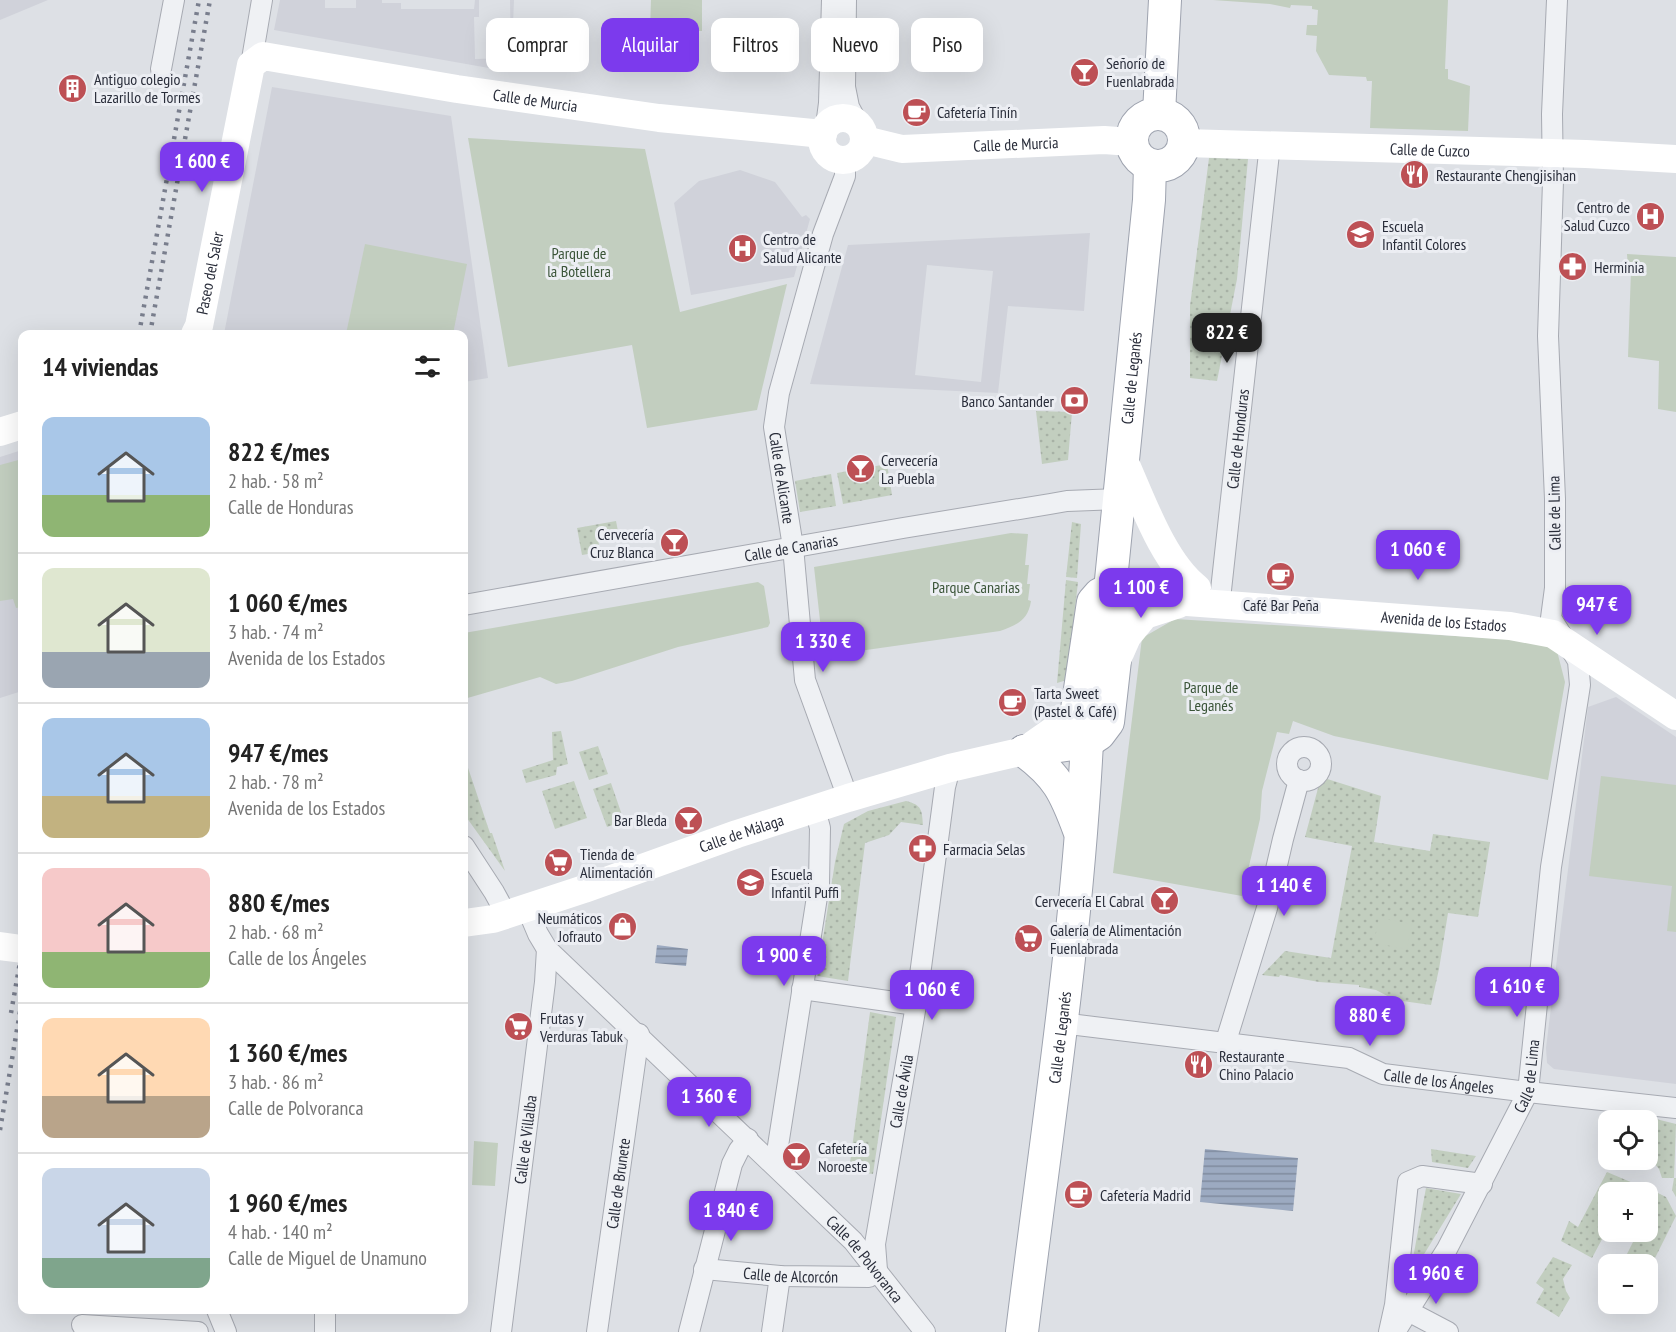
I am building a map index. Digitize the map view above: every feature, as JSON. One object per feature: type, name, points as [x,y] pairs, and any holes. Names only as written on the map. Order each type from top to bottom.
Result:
[{"type":"main road","points":[[1160,113],[1165,0]]},
{"type":"main road","points":[[1160,113],[1170,116],[1178,123],[1183,133],[1184,143],[1181,152],[1168,164],[1159,167],[1141,154],[1132,133],[1142,118],[1160,113]]},
{"type":"main road","name":"Calle de Leganés","points":[[1087,742],[1099,734],[1108,722],[1121,607],[1111,586],[1147,218],[1141,154]]},
{"type":"main road","name":"Calle de Leganés","points":[[1022,1332],[1082,836],[1087,742],[1078,728],[1077,710],[1093,602],[1111,586]]},
{"type":"main road","points":[[1024,751],[1087,742]]},
{"type":"main road","points":[[1024,751],[1045,767],[1062,789],[1082,836]]},
{"type":"street","points":[[161,69],[174,0]]},
{"type":"street","name":"Paseo del Saler","points":[[196,330],[251,65],[262,0]]},
{"type":"street","points":[[832,0],[829,104],[822,142],[830,156],[844,160],[859,154],[861,132],[849,107],[845,87],[846,0]]},
{"type":"street","name":"Calle de Lima","points":[[1557,0],[1552,114],[1548,336],[1555,499],[1557,629]]},
{"type":"street","name":"Calle de Murcia","points":[[251,65],[263,56],[278,57],[457,88],[659,118],[825,130]]},
{"type":"street","points":[[825,130],[832,121],[841,118],[850,119],[861,132]]},
{"type":"street","name":"Calle de Murcia","points":[[861,132],[876,144],[902,149],[1104,140],[1141,154]]},
{"type":"street","name":"Calle de Cuzco","points":[[1184,143],[1553,153],[1676,159]]},
{"type":"street","name":"Calle de Honduras","points":[[1201,593],[1270,144]]},
{"type":"street","name":"Calle de Alicante","points":[[844,160],[845,176],[823,234],[775,412],[774,427],[793,547],[800,647],[805,680],[848,798]]},
{"type":"street","points":[[0,432],[18,426]]},
{"type":"street","points":[[1123,458],[1157,534],[1185,579],[1201,593]]},
{"type":"street","name":"Calle de Canarias","points":[[468,604],[1067,501],[1119,499]]},
{"type":"street","name":"Avenida de los Estados","points":[[1111,586],[1138,595],[1201,593],[1542,631],[1557,629],[1595,667],[1676,716]]},
{"type":"street","name":"Avenida de los Estados","points":[[1115,667],[1127,637],[1145,615],[1201,593]]},
{"type":"street","name":"Calle de Lima","points":[[1395,1332],[1447,1249],[1528,1092],[1551,867],[1595,667]]},
{"type":"street","name":"Avenida de los Estados","points":[[1595,667],[1676,696]]},
{"type":"street","points":[[1024,751],[1064,723],[1077,710]]},
{"type":"street","name":"Calle de Málaga","points":[[468,922],[493,919],[815,808],[950,768],[1024,751]]},
{"type":"street","name":"Calle de Ávila","points":[[877,1270],[875,1244],[916,1005],[945,787],[950,768]]},
{"type":"street","points":[[1226,1041],[1267,908],[1299,780]]},
{"type":"street","points":[[775,1165],[819,884],[820,828],[815,808]]},
{"type":"street","name":"Calle de Polvoranca","points":[[468,852],[494,892],[517,911],[538,934],[547,949],[639,1034],[853,1241],[925,1332]]},
{"type":"street","points":[[0,946],[18,949]]},
{"type":"street","name":"Calle de Villalba","points":[[501,1332],[541,1016],[547,949]]},
{"type":"street","points":[[802,989],[916,1005]]},
{"type":"street","name":"Calle de los Ángeles","points":[[1061,1023],[1226,1041],[1349,1058],[1383,1074],[1676,1108]]},
{"type":"street","name":"Calle de Brunete","points":[[597,1332],[639,1034]]},
{"type":"street","points":[[689,1332],[732,1164],[748,1139]]},
{"type":"street","points":[[1389,1332],[1395,1305],[1408,1182],[1422,1176],[1482,1184]]},
{"type":"street","name":"Calle de Alcorcón","points":[[704,1269],[780,1276],[869,1277],[877,1270]]},
{"type":"street","points":[[772,1332],[780,1276]]},
{"type":"street","points":[[1408,1311],[1448,1332]]},
{"type":"street","points":[[219,1314],[226,1332]]},
{"type":"street","points":[[325,1332],[326,1314]]},
{"type":"street","points":[[82,1325],[198,1332]]},
{"type":"shaded area","points":[[0,0],[48,0],[0,20]]},
{"type":"shaded area","points":[[280,0],[325,0],[325,8],[356,8],[356,0],[382,0],[382,3],[401,3],[401,9],[474,9],[475,0],[479,0],[479,17],[474,17],[475,59],[486,59],[486,68],[274,30]]},
{"type":"shaded area","points":[[510,0],[514,0],[513,18],[510,18]]},
{"type":"shaded area","points":[[272,87],[451,116],[488,378],[468,381],[468,330],[225,330]]},
{"type":"shaded area","name":"Centro de Salud Alicante","points":[[740,170],[775,182],[802,217],[806,215],[810,219],[794,277],[691,295],[674,203],[699,181]]},
{"type":"shaded area","points":[[1090,233],[1084,311],[1008,306],[998,393],[810,384],[848,245]],"holes":[[[927,265],[993,271],[981,382],[915,375]]]},
{"type":"shaded area","points":[[18,451],[18,692],[0,698],[0,457]]},
{"type":"shaded area","points":[[1616,697],[1676,737],[1676,1084],[1554,1069],[1547,1063],[1546,1048],[1588,707]]},
{"type":"green space","points":[[651,0],[702,0],[702,31],[699,31],[699,18],[650,18]]},
{"type":"green space","points":[[1213,0],[1448,0],[1445,69],[1448,69],[1448,79],[1470,86],[1468,131],[1370,128],[1372,81],[1367,81],[1366,77],[1329,75],[1316,51],[1317,36],[1306,35],[1307,25],[1317,25],[1318,10],[1312,9],[1312,6],[1291,5],[1290,8],[1270,4]]},
{"type":"green space","name":"Parque de la Botellera","points":[[468,138],[645,149],[680,312],[787,284],[757,410],[647,428],[632,345],[508,367]]},
{"type":"green space","points":[[1209,158],[1248,159],[1237,279],[1217,381],[1190,378],[1190,306]]},
{"type":"green space","points":[[365,244],[467,264],[454,330],[347,330]]},
{"type":"green space","points":[[1627,254],[1676,257],[1676,412],[1658,409],[1659,361],[1628,357],[1631,270],[1628,269]]},
{"type":"green space","points":[[1036,411],[1072,412],[1068,460],[1042,464]]},
{"type":"green space","points":[[18,460],[18,608],[16,608],[13,599],[0,601],[0,465]]},
{"type":"green space","points":[[887,464],[892,495],[843,504],[837,473]]},
{"type":"green space","points":[[831,474],[836,506],[800,512],[795,481]]},
{"type":"green space","points":[[616,521],[619,536],[598,539],[600,552],[582,555],[577,528]]},
{"type":"green space","points":[[1072,522],[1081,524],[1077,578],[1066,577]]},
{"type":"green space","name":"Parque Canarias","points":[[1011,533],[1028,534],[1025,565],[1029,565],[1027,584],[1030,584],[1028,600],[1031,601],[1024,618],[1016,624],[1000,631],[824,656],[814,567]]},
{"type":"green space","points":[[1066,580],[1078,582],[1067,680],[1057,683]]},
{"type":"green space","points":[[758,582],[764,586],[770,623],[768,627],[678,647],[572,681],[556,684],[540,677],[468,698],[468,632]]},
{"type":"green space","name":"Parque de Leganés","points":[[1175,619],[1537,641],[1557,651],[1565,682],[1548,780],[1334,736],[1293,721],[1289,734],[1277,732],[1262,791],[1260,819],[1242,896],[1113,873],[1142,638]]},
{"type":"green space","points":[[561,731],[568,764],[557,767],[556,775],[526,783],[522,770],[553,760],[552,732]]},
{"type":"green space","points":[[598,746],[608,774],[589,780],[579,752]]},
{"type":"green space","points":[[468,768],[490,833],[492,833],[505,871],[468,820]]},
{"type":"green space","points":[[1601,776],[1676,785],[1676,932],[1667,931],[1672,886],[1589,876]]},
{"type":"green space","points":[[1321,777],[1381,796],[1374,842],[1430,851],[1433,834],[1490,842],[1478,917],[1448,913],[1431,1005],[1395,1000],[1376,990],[1359,987],[1359,985],[1319,982],[1280,975],[1279,977],[1262,975],[1285,951],[1331,958],[1352,846],[1305,837]]},
{"type":"green space","points":[[574,781],[587,818],[555,829],[542,791]]},
{"type":"green space","points":[[611,783],[624,821],[607,827],[593,789]]},
{"type":"green space","points":[[906,801],[918,806],[923,825],[901,822],[889,835],[865,843],[848,981],[817,976],[835,862],[844,824],[868,811]]},
{"type":"green space","points":[[1379,918],[1412,924],[1407,949],[1374,943]]},
{"type":"green space","points":[[870,1012],[896,1017],[873,1174],[849,1171]]},
{"type":"green space","points":[[1658,1120],[1676,1124],[1674,1178],[1662,1178],[1659,1169]]},
{"type":"green space","points":[[474,1141],[498,1143],[495,1186],[472,1185]]},
{"type":"green space","points":[[1431,1149],[1476,1156],[1468,1168],[1432,1162]]},
{"type":"green space","points":[[1607,1172],[1631,1182],[1602,1182]]},
{"type":"green space","points":[[1674,1178],[1676,1178],[1676,1197],[1672,1190]]},
{"type":"green space","points":[[1426,1188],[1461,1194],[1418,1264],[1413,1258]]},
{"type":"green space","points":[[1598,1189],[1598,1242],[1601,1242],[1592,1258],[1561,1241],[1569,1221],[1578,1227]]},
{"type":"green space","points":[[1658,1193],[1666,1197],[1676,1216],[1657,1254],[1627,1254],[1633,1242],[1658,1242]]},
{"type":"green space","points":[[1553,1257],[1572,1265],[1563,1279],[1570,1298],[1559,1317],[1536,1303],[1544,1289],[1536,1283]]},
{"type":"water","points":[[657,945],[688,949],[686,966],[655,963]]},
{"type":"water","points":[[1205,1149],[1298,1158],[1293,1211],[1200,1202]]},
{"type":"railway","points":[[140,330],[199,0]]},
{"type":"railway","points":[[151,330],[210,0]]},
{"type":"railway","points":[[11,1013],[18,974]]},
{"type":"railway","points":[[0,1130],[18,1024]]},
{"type":"place","name":"Señorío de Fuenlabrada","points":[[1085,72]]},
{"type":"place","name":"Antiguo colegio Lazarillo de Tormes","points":[[73,88]]},
{"type":"place","name":"Cafetería Tinín","points":[[916,112]]},
{"type":"place","name":"Restaurante Chengjisihan","points":[[1415,175]]},
{"type":"place","name":"Centro de Salud Cuzco","points":[[1651,216]]},
{"type":"place","name":"Escuela Infantil Colores","points":[[1361,235]]},
{"type":"place","name":"Centro de Salud Alicante","points":[[742,248]]},
{"type":"place","name":"Herminia","points":[[1573,267]]},
{"type":"place","name":"Banco Santander","points":[[1075,401]]},
{"type":"place","name":"Cervecería La Puebla","points":[[860,469]]},
{"type":"place","name":"Cervecería Cruz Blanca","points":[[675,543]]},
{"type":"place","name":"Café Bar Peña","points":[[1281,577]]},
{"type":"place","name":"Tarta Sweet (Pastel & Café)","points":[[1013,702]]},
{"type":"place","name":"Bar Bleda","points":[[688,820]]},
{"type":"place","name":"Farmacia Selas","points":[[922,849]]},
{"type":"place","name":"Tienda de Alimentación","points":[[559,863]]},
{"type":"place","name":"Escuela Infantil Puffi","points":[[750,883]]},
{"type":"place","name":"Cervecería El Cabral","points":[[1165,901]]},
{"type":"place","name":"Neumáticos Jofrauto","points":[[623,927]]},
{"type":"place","name":"Galería de Alimentación Fuenlabrada","points":[[1029,939]]},
{"type":"place","name":"Frutas y Verduras Tabuk","points":[[519,1027]]},
{"type":"place","name":"Restaurante Chino Palacio","points":[[1198,1065]]},
{"type":"place","name":"Cafetería Noroeste","points":[[797,1157]]},
{"type":"place","name":"Cafetería Madrid","points":[[1079,1195]]}]
